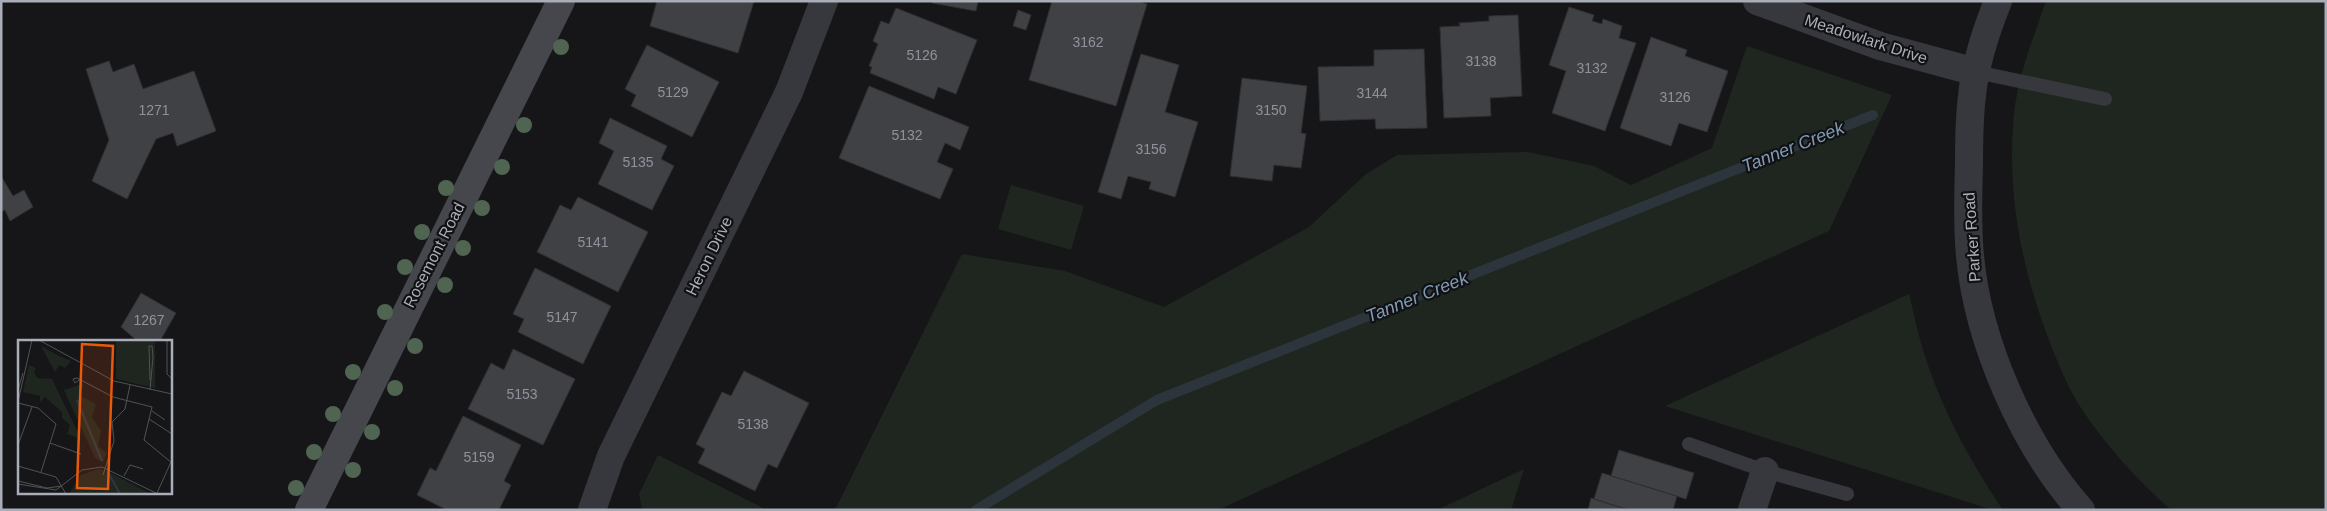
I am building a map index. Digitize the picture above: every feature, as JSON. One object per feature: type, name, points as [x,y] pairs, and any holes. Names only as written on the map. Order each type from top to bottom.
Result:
[{"type":"main road","name":"Rosemont Road","points":[[309,510],[561,1]]},
{"type":"street","name":"Heron Drive","points":[[592,510],[611,456],[789,92],[824,1]]},
{"type":"street","name":"Meadowlark Drive","points":[[1757,1],[1880,46],[1976,72]]},
{"type":"street","name":"Parker Road","points":[[1998,1],[1976,72],[1970,117],[1968,194],[1970,256],[1975,289],[1994,355],[2015,410],[2029,438],[2080,510]]},
{"type":"street","points":[[1752,510],[1765,471]]},
{"type":"lane","points":[[1976,72],[2105,99]]},
{"type":"lane","points":[[1690,444],[1765,471],[1847,494]]},
{"type":"shaded area","points":[[2046,1],[2326,1],[2326,510],[2171,510],[2134,475],[2111,449],[2081,408],[2072,392],[2050,343],[2031,285],[2018,227],[2012,167],[2012,137],[2017,93],[2032,40]]},
{"type":"shaded area","points":[[1747,46],[1892,95],[1829,231],[1218,510],[835,510],[962,254],[1065,271],[1164,307],[1309,227],[1366,174],[1397,155],[1528,152],[1594,166],[1631,185],[1712,148]]},
{"type":"shaded area","points":[[1011,185],[1084,206],[1071,250],[998,229]]},
{"type":"shaded area","points":[[1909,294],[1922,346],[1939,395],[1968,454],[2003,510],[1993,510],[1665,406]]},
{"type":"shaded area","points":[[658,455],[767,510],[642,510],[639,494]]},
{"type":"shaded area","points":[[1524,469],[1511,510],[1437,510]]},
{"type":"building","points":[[657,1],[754,1],[738,53],[650,26]]},
{"type":"building","points":[[933,1],[978,1],[976,11],[932,3]]},
{"type":"building","points":[[1052,1],[1137,1],[1147,4],[1116,106],[1029,80]]},
{"type":"building","points":[[1569,7],[1594,15],[1592,21],[1602,24],[1603,19],[1622,26],[1619,38],[1636,43],[1605,131],[1552,113],[1566,71],[1549,65]]},
{"type":"building","points":[[896,8],[977,40],[956,94],[938,87],[934,99],[870,73],[872,67],[869,66],[878,44],[873,41],[881,21],[889,24]]},
{"type":"building","points":[[1018,10],[1031,15],[1026,30],[1013,26]]},
{"type":"building","points":[[1518,15],[1522,96],[1490,98],[1491,116],[1444,118],[1440,27],[1460,26],[1459,23],[1489,21],[1489,16]]},
{"type":"building","points":[[1651,37],[1687,50],[1685,56],[1728,71],[1707,132],[1679,123],[1671,146],[1620,128]]},
{"type":"building","points":[[647,45],[719,82],[692,137],[631,106],[636,95],[625,89]]},
{"type":"building","points":[[1424,49],[1427,128],[1376,129],[1375,119],[1320,121],[1318,67],[1374,66],[1374,50]]},
{"type":"building","points":[[1141,54],[1179,65],[1165,112],[1198,122],[1175,197],[1149,189],[1151,182],[1128,176],[1121,199],[1098,192]]},
{"type":"building","points":[[109,61],[113,72],[134,64],[143,89],[194,71],[216,131],[177,146],[173,133],[156,139],[127,199],[92,181],[109,140],[86,69]]},
{"type":"building","points":[[1242,78],[1307,86],[1301,133],[1306,134],[1301,168],[1274,165],[1272,181],[1230,176]]},
{"type":"building","points":[[869,86],[969,127],[960,150],[945,143],[937,162],[953,169],[940,199],[839,158]]},
{"type":"building","points":[[610,118],[667,146],[661,159],[674,166],[652,210],[598,184],[614,151],[599,143]]},
{"type":"building","points":[[1,176],[13,196],[24,190],[33,207],[10,221],[5,210],[1,212]]},
{"type":"building","points":[[578,197],[648,232],[618,292],[537,252],[560,205],[571,210]]},
{"type":"building","points":[[535,268],[611,306],[583,364],[518,332],[524,319],[513,314]]},
{"type":"building","points":[[141,293],[176,313],[161,340],[116,340],[135,339],[121,327]]},
{"type":"building","points":[[513,349],[575,379],[543,445],[468,409],[491,363],[504,370]]},
{"type":"building","points":[[744,371],[809,403],[777,468],[768,464],[755,491],[698,463],[705,449],[696,444],[722,392],[731,396]]},
{"type":"building","points":[[463,416],[521,445],[504,481],[511,485],[499,510],[447,510],[417,495],[430,468],[436,471]]},
{"type":"building","points":[[1619,450],[1694,473],[1686,499],[1611,476]]},
{"type":"building","points":[[1602,473],[1677,496],[1673,510],[1629,510],[1594,499]]},
{"type":"building","points":[[1591,498],[1594,499],[1629,510],[1588,510]]},
{"type":"waterway","name":"Tanner Creek","points":[[976,510],[1157,400],[1873,115]]}]
